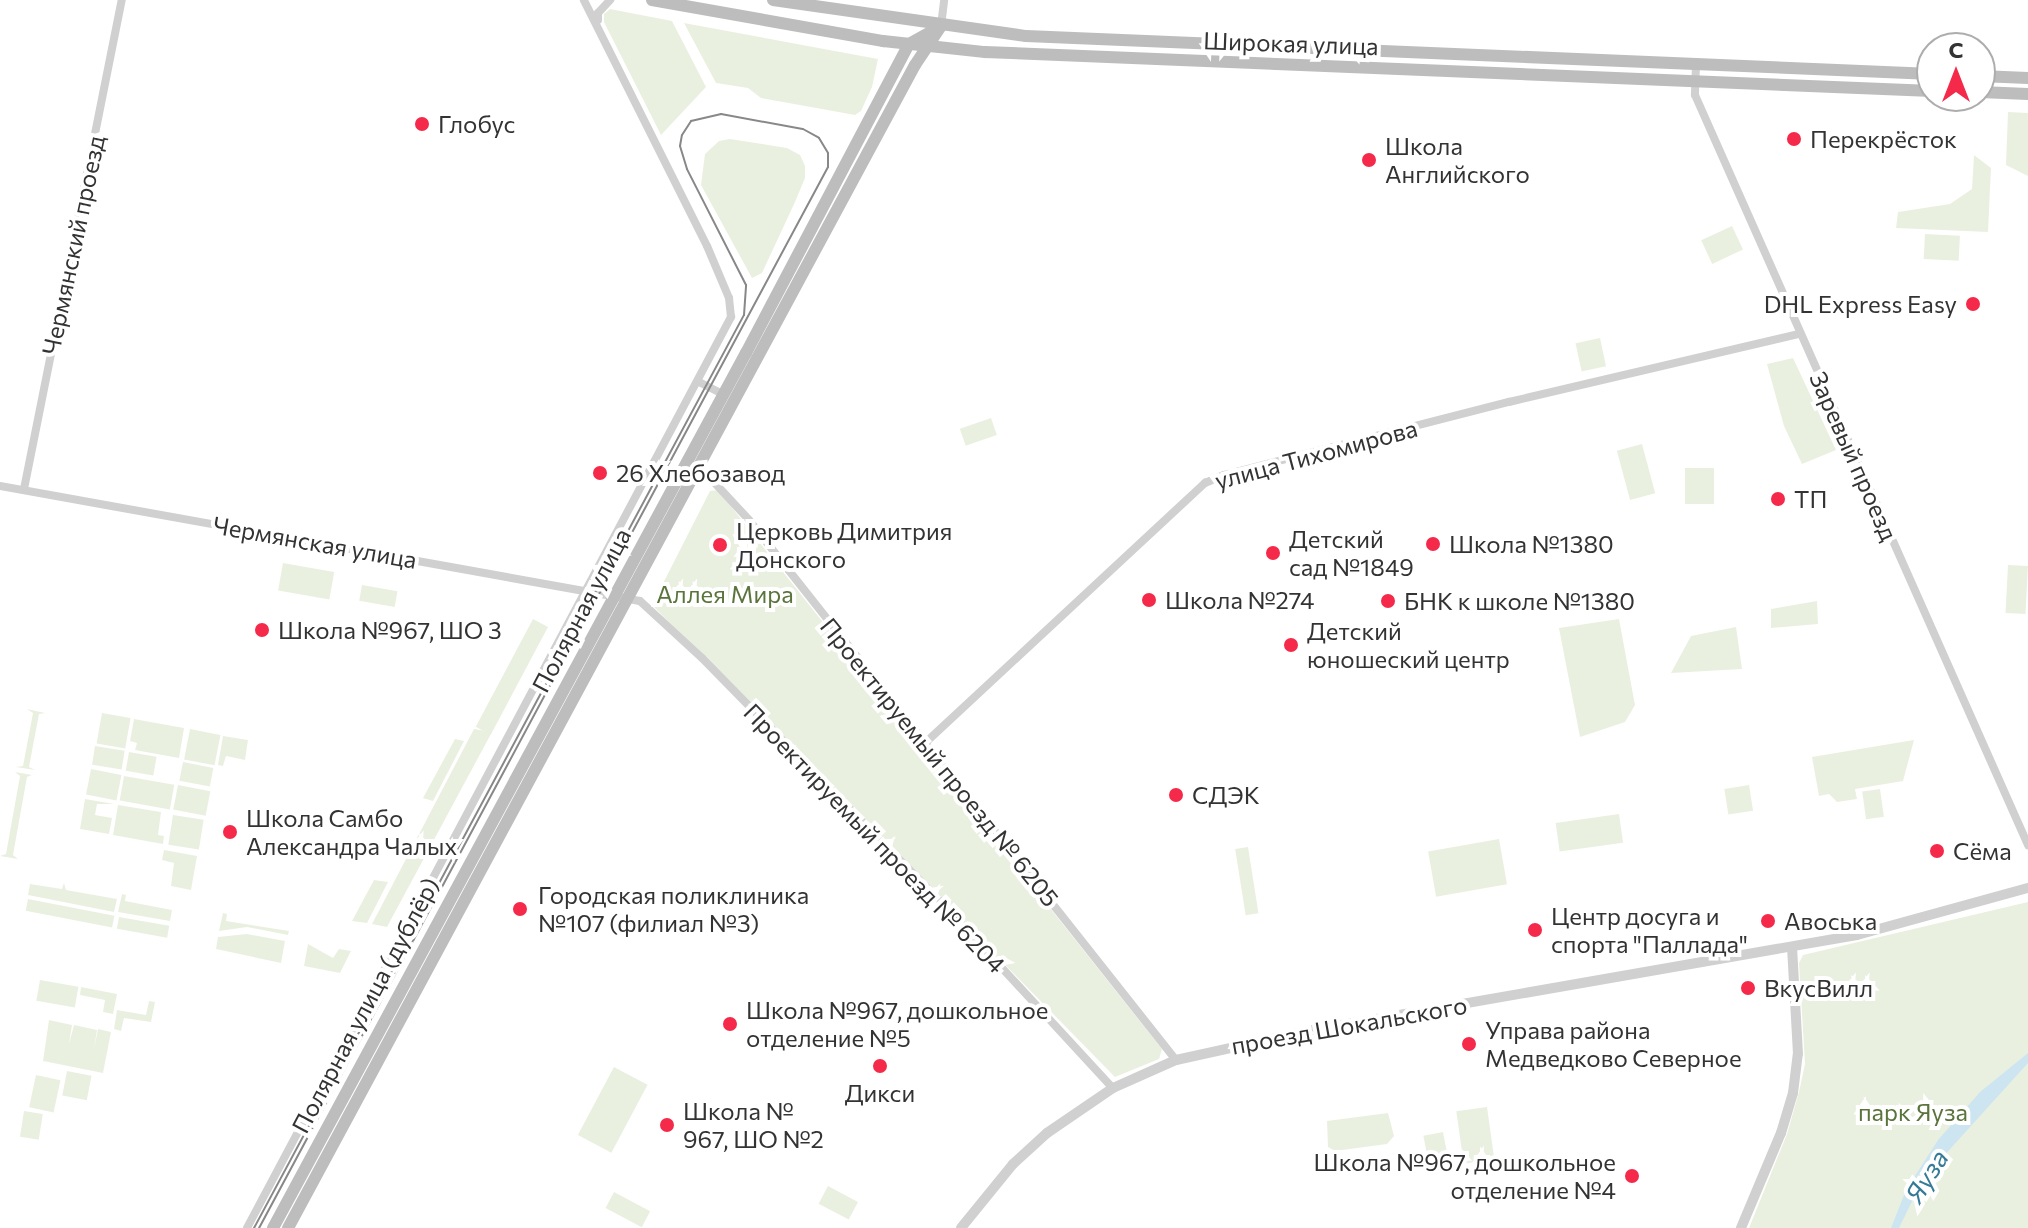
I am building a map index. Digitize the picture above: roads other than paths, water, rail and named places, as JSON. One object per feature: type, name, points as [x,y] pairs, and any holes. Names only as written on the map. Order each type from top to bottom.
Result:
[{"type":"main road","name":"Широкая улица","points":[[652,0],[909,44],[1012,53],[1916,90]]},
{"type":"main road","name":"Широкая улица","points":[[773,0],[1026,36],[1916,73]]},
{"type":"main road","points":[[909,44],[941,26]]},
{"type":"main road","name":"Полярная улица","points":[[288,1228],[915,65],[941,26]]},
{"type":"main road","name":"Полярная улица","points":[[273,1228],[909,44]]},
{"type":"main road","points":[[1996,77],[2028,78]]},
{"type":"main road","points":[[1996,93],[2028,94]]},
{"type":"street","name":"Чермянский проезд","points":[[24,489],[122,0]]},
{"type":"street","points":[[584,0],[598,25]]},
{"type":"street","points":[[598,25],[598,13],[610,0]]},
{"type":"street","name":"Полярная улица","points":[[941,26],[944,0]]},
{"type":"street","name":"Полярная улица (дублёр)","points":[[247,1228],[731,317],[729,298],[707,246],[598,25]]},
{"type":"street","points":[[1398,53],[1407,61],[1398,69]]},
{"type":"street","points":[[1449,55],[1441,63],[1449,71]]},
{"type":"street","name":"Заревый проезд","points":[[1696,64],[1695,95],[2028,845]]},
{"type":"street","name":"улица Тихомирова","points":[[924,744],[1205,483],[1224,475],[1524,398],[1799,334]]},
{"type":"street","points":[[699,382],[723,394]]},
{"type":"street","name":"Проектируемый проезд № 6205","points":[[700,467],[749,520],[1176,1060]]},
{"type":"street","name":"Чермянская улица","points":[[0,486],[629,598]]},
{"type":"street","name":"Проектируемый проезд № 6204","points":[[629,598],[646,605],[702,658],[942,903],[1113,1088]]},
{"type":"street","name":"проезд Шокальского","points":[[961,1228],[1023,1155],[1075,1112],[1113,1088],[1176,1060],[1313,1030],[1792,948],[1918,920],[2028,888]]},
{"type":"street","points":[[1741,1228],[1781,1133],[1793,1093],[1798,1054],[1792,948]]},
{"type":"water","points":[[2028,1053],[2028,1063],[1923,1179],[1899,1228],[1891,1228],[1906,1190],[1938,1140],[1980,1092]]},
{"type":"tram line","points":[[254,1228],[744,315],[746,285],[687,169],[680,146],[682,135],[691,121],[721,114],[803,129],[819,138],[828,153],[828,167],[259,1228]]},
{"type":"place","name":"Глобус","points":[[422,124]]},
{"type":"place","name":"Перекрёсток","points":[[1794,139]]},
{"type":"place","name":"Школа Английского","points":[[1369,160]]},
{"type":"place","name":"DHL Express Easy","points":[[1973,304]]},
{"type":"place","name":"26 Хлебозавод","points":[[600,473]]},
{"type":"place","name":"ТП","points":[[1778,499]]},
{"type":"place","name":"Школа №1380","points":[[1433,544]]},
{"type":"place","name":"Церковь Димитрия Донского","points":[[720,545]]},
{"type":"place","name":"Детский сад №1849","points":[[1273,553]]},
{"type":"place","name":"Школа №274","points":[[1149,600]]},
{"type":"place","name":"БНК к школе №1380","points":[[1388,601]]},
{"type":"place","name":"Школа №967, ШО 3","points":[[262,630]]},
{"type":"place","name":"Детский юношеский центр","points":[[1291,645]]},
{"type":"place","name":"СДЭК","points":[[1176,795]]},
{"type":"place","name":"Школа Самбо Александра Чалых","points":[[230,832]]},
{"type":"place","name":"Сёма","points":[[1937,851]]},
{"type":"place","name":"Городская поликлиника №107 (филиал №3)","points":[[520,909]]},
{"type":"place","name":"Авоська","points":[[1768,921]]},
{"type":"place","name":"Центр досуга и спорта \"Паллада\"","points":[[1535,930]]},
{"type":"place","name":"ВкусВилл","points":[[1748,988]]},
{"type":"place","name":"Школа №967, дошкольное отделение №5","points":[[730,1024]]},
{"type":"place","name":"Управа района Медведково Северное","points":[[1469,1044]]},
{"type":"place","name":"Дикси","points":[[880,1066]]},
{"type":"place","name":"Школа № 967, ШО №2","points":[[667,1125]]},
{"type":"place","name":"Школа №967, дошкольное отделение №4","points":[[1632,1176]]},
{"type":"park label","name":"Аллея Мира","points":[[725,594]]},
{"type":"park label","name":"парк Яуза","points":[[1913,1112]]},
{"type":"water label","name":"Яуза","points":[[1926,1176]]}]
